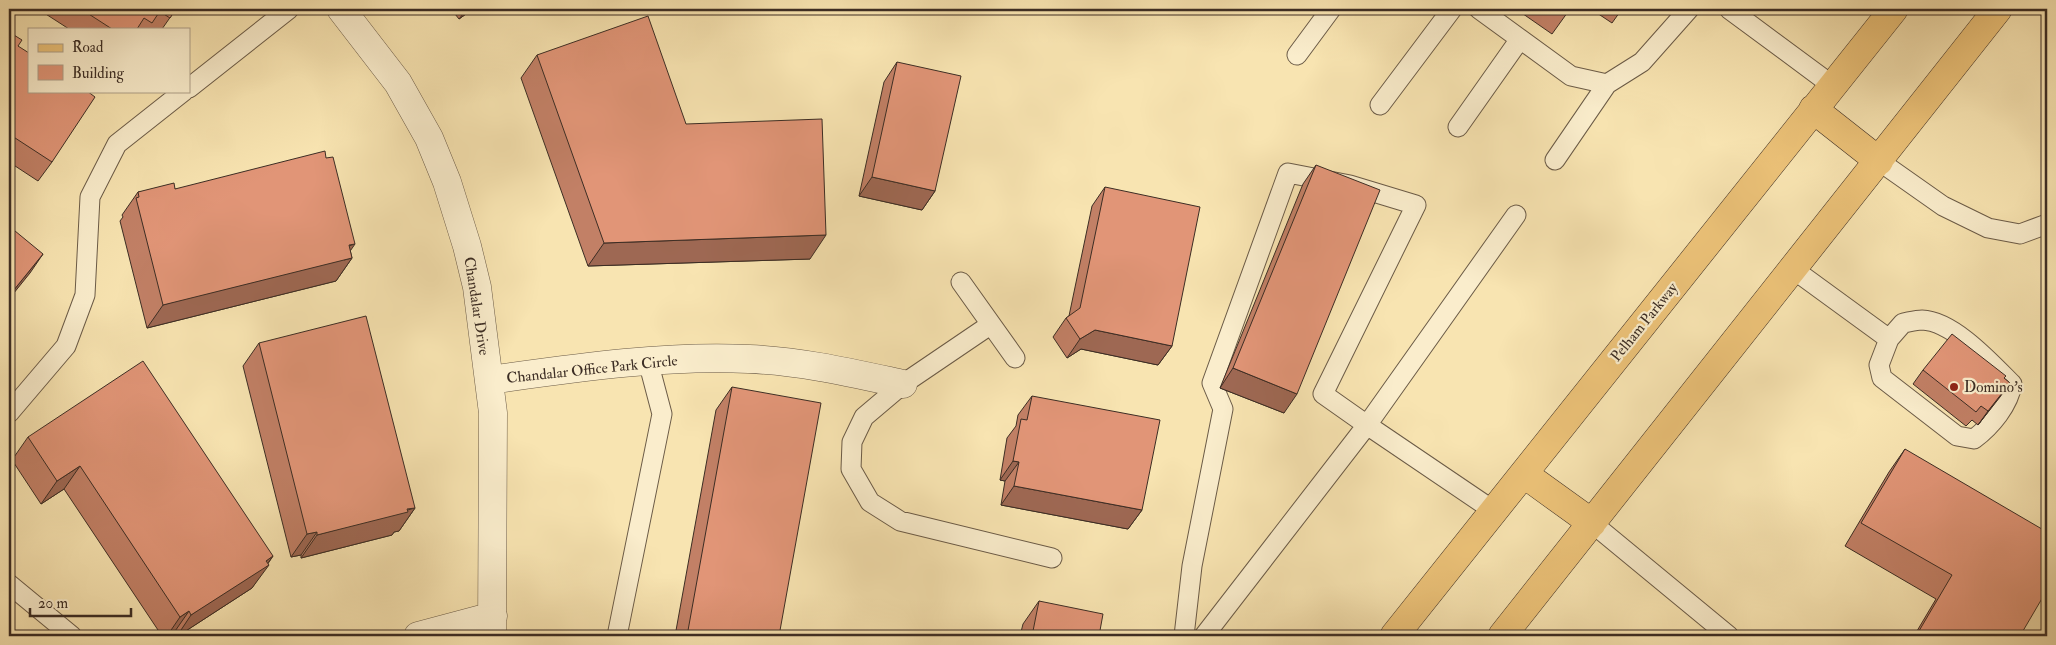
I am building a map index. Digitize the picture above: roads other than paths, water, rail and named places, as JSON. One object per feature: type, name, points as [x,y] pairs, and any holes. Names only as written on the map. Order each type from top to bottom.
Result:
[{"type":"main road","name":"Pelham Parkway","points":[[1394,636],[1894,9]]},
{"type":"main road","points":[[1502,636],[1998,9]]},
{"type":"main road","points":[[1813,110],[1879,161]]},
{"type":"main road","points":[[1524,474],[1592,522]]},
{"type":"street","name":"Chandalar Drive","points":[[342,9],[398,83],[429,138],[447,182],[467,246],[477,287],[493,413],[493,626]]},
{"type":"street","name":"Chandalar Office Park Circle","points":[[489,380],[559,370],[648,361],[749,359],[846,372],[902,384]]},
{"type":"street","points":[[418,636],[493,626]]},
{"type":"lane","points":[[190,87],[289,9]]},
{"type":"lane","points":[[1297,55],[1331,9]]},
{"type":"lane","points":[[1380,105],[1452,9]]},
{"type":"lane","points":[[1479,9],[1571,76],[1607,84]]},
{"type":"lane","points":[[1555,160],[1607,84],[1642,62],[1688,9]]},
{"type":"lane","points":[[1729,9],[1832,86]]},
{"type":"lane","points":[[1458,127],[1520,38]]},
{"type":"lane","points":[[9,413],[66,346],[85,295],[90,197],[117,144],[183,92]]},
{"type":"lane","points":[[1879,161],[1943,206],[1988,228],[2020,234],[2047,224]]},
{"type":"lane","points":[[1184,636],[1192,566],[1223,409],[1212,383],[1288,173],[1350,185],[1416,205],[1323,394],[1494,511]]},
{"type":"lane","points":[[1204,636],[1367,425],[1516,216]]},
{"type":"lane","points":[[1793,269],[1889,339]]},
{"type":"lane","points":[[960,282],[1015,358]]},
{"type":"lane","points":[[1922,320],[1942,326],[1975,346],[2012,384],[2010,395],[1984,432],[1974,439],[1957,436],[1882,378],[1879,365],[1889,339],[1903,323],[1922,320]]},
{"type":"lane","points":[[990,324],[902,384],[864,417],[852,442],[851,469],[870,502],[900,521],[1052,558]]},
{"type":"lane","points":[[617,636],[662,414],[648,361]]},
{"type":"lane","points":[[1592,522],[1729,636]]},
{"type":"lane","points":[[9,584],[72,636]]},
{"type":"place","name":"Domino's","points":[[1954,387]]}]
